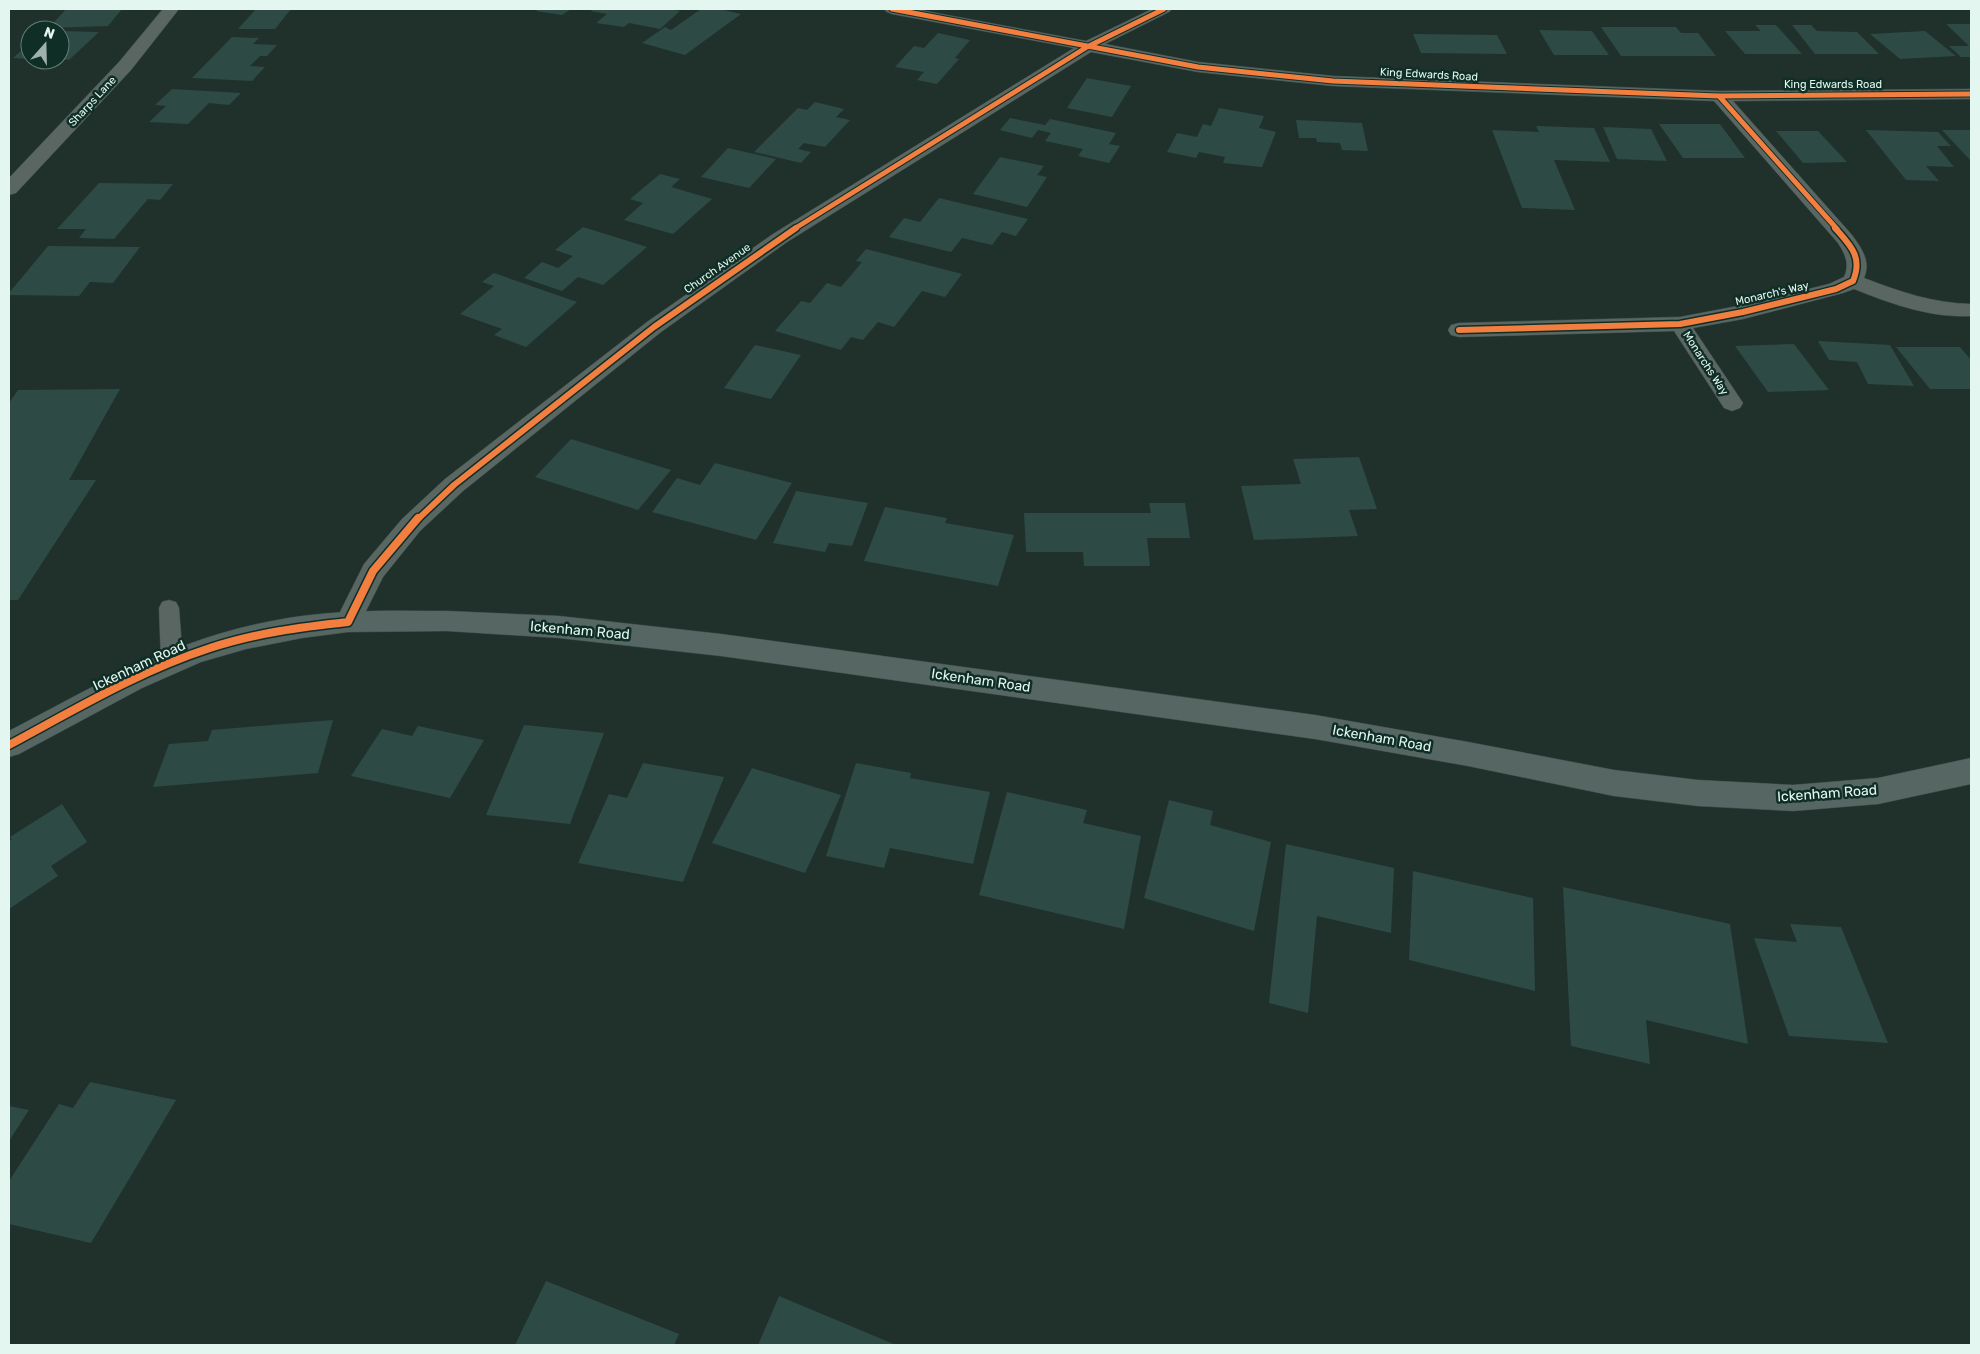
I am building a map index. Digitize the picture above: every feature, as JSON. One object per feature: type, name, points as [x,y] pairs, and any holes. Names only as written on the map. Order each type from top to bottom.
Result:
[{"type":"main road","name":"Ickenham Road","points":[[9,745],[132,680],[194,653],[246,638],[302,627],[348,622],[447,621],[559,627],[721,644],[1316,727],[1468,754],[1614,783],[1698,793],[1793,798],[1878,791],[1971,771]]},
{"type":"street","name":"Sharps Lane","points":[[9,189],[125,66],[171,9]]},
{"type":"street","name":"King Edwards Road","points":[[892,9],[1198,67],[1333,81],[1719,96],[1971,94]]},
{"type":"street","name":"Church Avenue","points":[[348,622],[373,570],[410,525],[454,485],[647,333],[780,238],[1087,47],[1164,9]]},
{"type":"street","points":[[1719,96],[1845,239],[1854,254],[1858,269],[1853,281],[1903,300],[1932,308],[1971,310]]},
{"type":"street","name":"Monarch's Way","points":[[1459,330],[1680,324],[1794,301],[1836,289],[1853,281]]},
{"type":"street","name":"Monarchs Way","points":[[1680,324],[1732,403]]},
{"type":"lane","points":[[169,608],[172,662]]},
{"type":"building","points":[[66,9],[122,9],[108,26],[70,27],[70,20],[56,20]]},
{"type":"building","points":[[256,9],[291,9],[275,29],[238,29]]},
{"type":"building","points":[[539,9],[571,9],[562,15],[536,11]]},
{"type":"building","points":[[593,9],[669,9],[680,11],[660,29],[629,23],[624,27],[596,23],[607,14],[591,11]]},
{"type":"building","points":[[701,9],[719,9],[741,14],[685,55],[642,43],[665,27],[671,30]]},
{"type":"building","points":[[1946,24],[1971,24],[1971,57],[1961,57],[1949,46],[1969,46]]},
{"type":"building","points":[[1755,25],[1776,25],[1802,54],[1745,54],[1725,31],[1761,31]]},
{"type":"building","points":[[1792,25],[1811,25],[1817,31],[1857,32],[1879,54],[1815,54]]},
{"type":"building","points":[[1601,27],[1676,27],[1681,33],[1698,33],[1716,56],[1621,56]]},
{"type":"building","points":[[1539,30],[1592,31],[1609,55],[1554,55]]},
{"type":"building","points":[[70,31],[99,32],[70,59]]},
{"type":"building","points":[[1925,31],[1956,56],[1900,59],[1870,34]]},
{"type":"building","points":[[938,33],[970,40],[955,58],[959,59],[937,84],[917,80],[924,72],[895,67],[914,46],[924,48]]},
{"type":"building","points":[[1413,34],[1497,35],[1507,54],[1421,53]]},
{"type":"building","points":[[232,37],[259,38],[253,44],[277,45],[267,56],[260,56],[250,66],[265,67],[252,81],[192,78]]},
{"type":"building","points":[[20,52],[20,58],[13,58]]},
{"type":"building","points":[[1087,78],[1131,86],[1112,117],[1067,108]]},
{"type":"building","points":[[172,89],[241,93],[229,105],[209,103],[188,124],[149,122],[166,106],[155,105]]},
{"type":"building","points":[[815,102],[844,109],[836,117],[850,120],[825,147],[804,143],[798,149],[811,152],[801,163],[754,152],[798,108],[807,110]]},
{"type":"building","points":[[1219,108],[1264,116],[1259,128],[1276,132],[1262,167],[1223,163],[1225,157],[1199,152],[1196,158],[1167,152],[1177,133],[1197,137],[1203,124],[1211,126]]},
{"type":"building","points":[[1010,118],[1045,125],[1050,119],[1116,133],[1109,144],[1120,146],[1109,163],[1078,156],[1083,149],[1045,141],[1051,133],[1038,130],[1032,138],[1000,130]]},
{"type":"building","points":[[1296,120],[1362,123],[1368,151],[1342,150],[1340,143],[1317,142],[1316,138],[1299,138]]},
{"type":"building","points":[[1659,124],[1720,124],[1745,158],[1683,158]]},
{"type":"building","points":[[1536,126],[1594,128],[1610,162],[1554,160],[1575,210],[1522,208],[1492,130],[1539,132]]},
{"type":"building","points":[[1603,127],[1651,129],[1667,161],[1617,159]]},
{"type":"building","points":[[1866,130],[1938,132],[1951,146],[1937,146],[1954,167],[1926,166],[1939,181],[1906,180]]},
{"type":"building","points":[[1942,130],[1971,130],[1971,160],[1970,160]]},
{"type":"building","points":[[1776,131],[1818,131],[1847,162],[1803,163]]},
{"type":"building","points":[[728,148],[776,159],[749,188],[701,177]]},
{"type":"building","points":[[1000,157],[1044,166],[1037,175],[1047,177],[1027,207],[973,194]]},
{"type":"building","points":[[660,174],[680,179],[671,187],[712,199],[673,234],[624,220],[643,203],[630,199]]},
{"type":"building","points":[[99,183],[173,184],[160,200],[148,199],[114,239],[79,238],[86,229],[57,229]]},
{"type":"building","points":[[939,198],[1028,219],[1016,236],[1002,232],[992,245],[962,238],[951,252],[889,237],[904,218],[920,222]]},
{"type":"building","points":[[583,227],[647,247],[603,285],[578,277],[562,291],[524,278],[542,262],[558,268],[573,256],[555,250]]},
{"type":"building","points":[[48,246],[140,247],[113,283],[90,282],[79,296],[9,295]]},
{"type":"building","points":[[866,249],[962,274],[945,297],[922,291],[894,327],[878,322],[863,340],[851,337],[841,350],[775,331],[801,301],[810,303],[827,283],[841,287],[862,262],[856,261]]},
{"type":"building","points":[[494,273],[577,302],[526,347],[494,335],[502,329],[460,314],[494,286],[482,282]]},
{"type":"building","points":[[1818,341],[1890,345],[1914,386],[1868,384],[1857,362],[1829,360]]},
{"type":"building","points":[[1794,344],[1829,390],[1768,392],[1735,346]]},
{"type":"building","points":[[755,345],[801,355],[771,399],[724,388]]},
{"type":"building","points":[[1896,347],[1960,347],[1971,360],[1971,389],[1930,389]]},
{"type":"building","points":[[120,389],[69,480],[96,480],[18,600],[9,600],[9,403],[18,390]]},
{"type":"building","points":[[571,439],[671,470],[638,510],[535,477]]},
{"type":"building","points":[[1359,457],[1377,509],[1349,510],[1358,536],[1254,540],[1241,486],[1301,484],[1293,459]]},
{"type":"building","points":[[715,463],[792,483],[756,540],[652,512],[677,478],[700,485]]},
{"type":"building","points":[[796,491],[868,503],[852,546],[829,543],[825,552],[773,543]]},
{"type":"building","points":[[1149,503],[1185,503],[1190,538],[1147,538],[1150,566],[1084,566],[1083,552],[1026,552],[1024,513],[1151,513]]},
{"type":"building","points":[[885,507],[947,518],[945,523],[1014,535],[998,586],[864,561]]},
{"type":"building","points":[[333,720],[318,773],[153,787],[169,744],[208,741],[212,730]]},
{"type":"building","points":[[524,725],[604,733],[570,824],[486,815]]},
{"type":"building","points":[[418,726],[484,740],[450,798],[351,776],[382,729],[412,736]]},
{"type":"building","points":[[643,763],[724,777],[683,882],[578,863],[609,794],[627,798]]},
{"type":"building","points":[[856,763],[911,773],[910,778],[990,792],[973,864],[890,848],[884,868],[826,856]]},
{"type":"building","points":[[752,768],[841,795],[805,873],[712,843]]},
{"type":"building","points":[[1007,792],[1087,810],[1083,823],[1141,836],[1124,929],[979,895]]},
{"type":"building","points":[[1169,800],[1213,811],[1210,825],[1271,842],[1254,931],[1144,898]]},
{"type":"building","points":[[62,804],[87,842],[51,866],[58,876],[9,909],[9,841],[12,839],[10,837]]},
{"type":"building","points":[[1286,844],[1394,868],[1391,933],[1317,916],[1308,1013],[1269,1003]]},
{"type":"building","points":[[1413,871],[1533,898],[1535,991],[1409,960]]},
{"type":"building","points":[[1563,887],[1730,924],[1748,1044],[1646,1020],[1650,1064],[1571,1046]]},
{"type":"building","points":[[1790,924],[1841,927],[1888,1043],[1789,1036],[1754,938],[1797,942]]},
{"type":"building","points":[[90,1082],[176,1100],[91,1243],[9,1224],[9,1181],[59,1104],[73,1108]]},
{"type":"building","points":[[9,1106],[29,1110],[9,1141]]},
{"type":"building","points":[[546,1281],[679,1334],[674,1345],[515,1345]]},
{"type":"building","points":[[779,1296],[896,1345],[758,1345]]},
{"type":"cycle path","points":[[892,9],[1198,67],[1333,81],[1719,96],[1971,94]]},
{"type":"cycle path","points":[[9,745],[122,685],[168,663],[211,647],[269,633],[308,626],[348,622],[373,571],[411,525],[454,485],[654,327],[780,238],[1087,47],[1164,9]]},
{"type":"cycle path","points":[[1459,330],[1680,324],[1743,312],[1836,289],[1853,281],[1858,269],[1855,254],[1845,239],[1719,96]]}]
